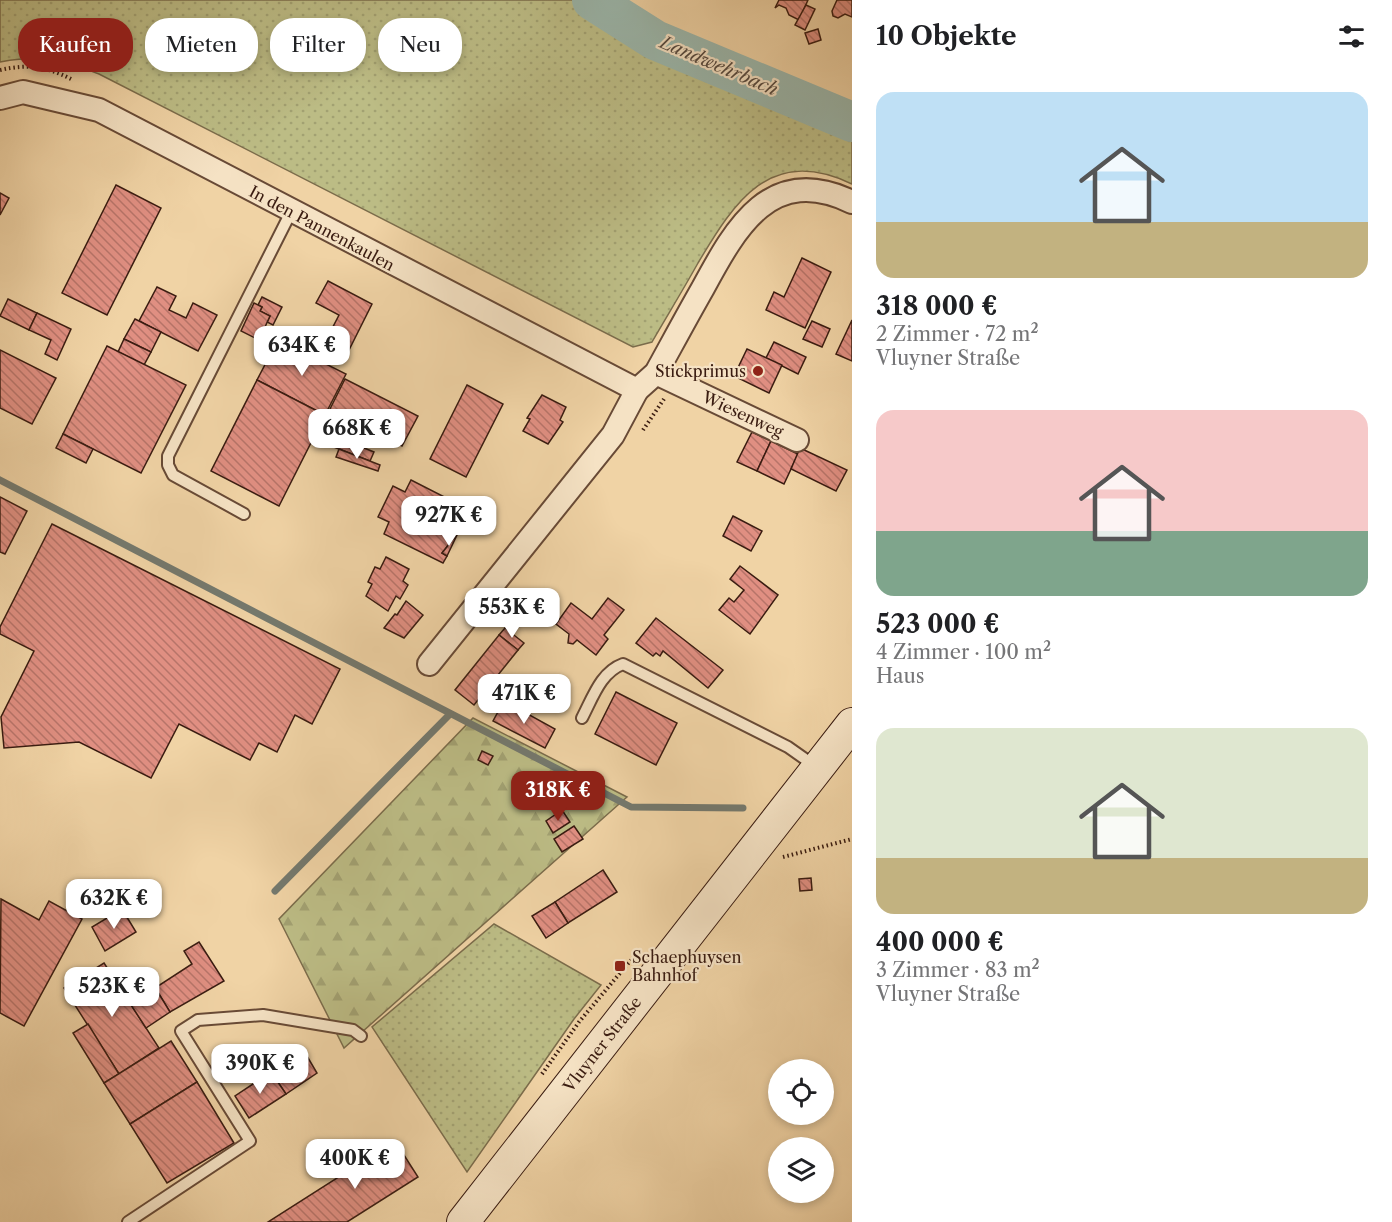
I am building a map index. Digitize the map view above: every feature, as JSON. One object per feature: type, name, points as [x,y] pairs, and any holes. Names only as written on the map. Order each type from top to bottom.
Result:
[{"type":"main road","name":"Vluyner Straße","points":[[463,1222],[852,724]]},
{"type":"street","name":"In den Pannenkaulen","points":[[0,98],[23,92],[99,110],[291,212],[637,390]]},
{"type":"street","points":[[429,664],[613,435],[637,390],[656,373],[730,237],[748,215],[783,194],[803,191],[835,194],[852,202]]},
{"type":"street","name":"Wiesenweg","points":[[656,373],[797,440]]},
{"type":"lane","points":[[244,514],[173,475],[168,465],[168,456],[291,212]]},
{"type":"lane","points":[[582,718],[603,678],[613,668],[623,664],[797,752],[818,768]]},
{"type":"lane","points":[[128,1222],[250,1141],[181,1031],[198,1020],[263,1015],[353,1030],[361,1036]]},
{"type":"path","points":[[740,868],[852,839]]},
{"type":"green space","points":[[0,0],[612,0],[661,31],[852,111],[852,184],[823,174],[799,171],[777,176],[758,186],[741,200],[726,219],[652,342],[633,347],[93,72],[133,72],[133,18],[18,18],[18,60],[0,62]]},
{"type":"green space","points":[[473,718],[627,797],[344,1048],[279,919]]},
{"type":"green space","points":[[494,924],[601,985],[574,1019],[467,1172],[372,1027]]},
{"type":"building","points":[[779,0],[808,0],[799,20],[789,15],[786,8],[779,5],[775,8]]},
{"type":"building","points":[[837,0],[852,0],[852,17],[845,14],[838,18],[833,16],[832,11]]},
{"type":"building","points":[[806,5],[815,9],[805,30],[795,25]]},
{"type":"building","points":[[818,29],[821,40],[809,44],[805,33]]},
{"type":"building","points":[[116,185],[161,208],[107,315],[62,293]]},
{"type":"building","points":[[0,193],[9,198],[0,215]]},
{"type":"building","points":[[802,258],[831,272],[805,328],[766,310],[774,292],[784,297]]},
{"type":"building","points":[[328,281],[372,304],[345,358],[323,346],[339,315],[316,303]]},
{"type":"building","points":[[157,287],[176,296],[169,310],[186,318],[193,303],[217,315],[198,351],[139,321]]},
{"type":"building","points":[[262,297],[282,307],[273,325],[267,322],[270,316],[260,311],[262,307],[258,305]]},
{"type":"building","points":[[8,299],[37,313],[29,330],[0,316]]},
{"type":"building","points":[[254,303],[262,307],[260,311],[270,316],[259,340],[241,331]]},
{"type":"building","points":[[37,313],[71,329],[57,360],[45,354],[51,340],[29,330]]},
{"type":"building","points":[[135,319],[161,332],[151,352],[124,339]]},
{"type":"building","points":[[852,320],[852,361],[836,354]]},
{"type":"building","points":[[812,321],[830,329],[822,347],[803,339]]},
{"type":"building","points":[[124,339],[151,352],[144,365],[118,352]]},
{"type":"building","points":[[278,340],[346,374],[325,415],[257,380]]},
{"type":"building","points":[[774,342],[806,357],[798,374],[766,358]]},
{"type":"building","points":[[107,346],[186,385],[141,473],[63,434]]},
{"type":"building","name":"Stickprimus","points":[[747,349],[782,365],[769,393],[734,376]]},
{"type":"building","points":[[0,350],[56,378],[32,424],[0,408]]},
{"type":"building","points":[[345,379],[418,416],[402,446],[330,409]]},
{"type":"building","points":[[257,380],[325,415],[279,506],[211,471]]},
{"type":"building","points":[[467,385],[503,404],[466,477],[430,459]]},
{"type":"building","points":[[542,395],[566,407],[560,420],[563,422],[548,444],[523,431],[530,419],[527,418]]},
{"type":"building","points":[[752,432],[771,441],[757,471],[737,462]]},
{"type":"building","points":[[63,434],[93,449],[86,463],[56,448]]},
{"type":"building","points":[[329,434],[374,452],[370,461],[326,444]]},
{"type":"building","points":[[771,441],[798,454],[784,484],[757,471]]},
{"type":"building","points":[[800,448],[847,470],[836,491],[791,469]]},
{"type":"building","points":[[339,449],[380,465],[378,471],[336,457]]},
{"type":"building","points":[[411,480],[470,510],[458,533],[442,553],[447,556],[443,563],[384,534],[389,522],[378,517],[393,486],[405,492]]},
{"type":"building","points":[[0,497],[27,511],[5,554],[0,552]]},
{"type":"building","points":[[733,516],[762,531],[751,551],[723,536]]},
{"type":"building","points":[[52,524],[340,669],[312,724],[295,715],[277,752],[259,743],[250,760],[179,724],[151,778],[79,742],[4,748],[1,717],[34,651],[0,634],[0,627]]},
{"type":"building","points":[[458,533],[447,556],[442,553]]},
{"type":"building","points":[[386,557],[409,569],[403,581],[408,585],[400,599],[396,596],[388,611],[366,596],[372,584],[368,582],[375,567],[380,569]]},
{"type":"building","points":[[740,566],[778,595],[750,634],[719,610],[729,598],[734,602],[744,590],[730,579]]},
{"type":"building","points":[[608,598],[624,610],[604,635],[608,639],[596,655],[577,640],[573,644],[568,643],[569,634],[556,624],[571,603],[592,619]]},
{"type":"building","points":[[406,601],[423,615],[404,638],[384,628],[395,614],[397,615]]},
{"type":"building","points":[[656,618],[723,670],[708,688],[663,651],[660,656],[656,653],[653,656],[636,643]]},
{"type":"building","points":[[505,628],[524,643],[518,650],[499,635]]},
{"type":"building","points":[[499,635],[518,650],[474,705],[455,690]]},
{"type":"building","points":[[616,692],[677,723],[656,765],[595,734]]},
{"type":"building","points":[[504,701],[555,729],[545,748],[493,721]]},
{"type":"building","points":[[482,751],[493,756],[488,765],[478,760]]},
{"type":"building","points":[[562,810],[570,822],[553,833],[546,821]]},
{"type":"building","points":[[574,826],[583,839],[562,852],[554,839]]},
{"type":"building","points":[[603,870],[617,892],[568,923],[555,902]]},
{"type":"building","points":[[811,878],[812,890],[800,891],[799,879]]},
{"type":"building","points":[[1,899],[39,920],[49,901],[82,919],[24,1026],[0,1013]]},
{"type":"building","points":[[555,902],[568,923],[546,938],[532,916]]},
{"type":"building","points":[[122,909],[136,932],[105,951],[92,927]]},
{"type":"building","points":[[199,942],[224,981],[170,1012],[155,988],[192,964],[184,951]]},
{"type":"building","points":[[104,963],[159,1048],[119,1074],[64,988]]},
{"type":"building","points":[[147,974],[170,1012],[146,1028],[122,991]]},
{"type":"building","points":[[88,1024],[119,1074],[104,1083],[73,1033]]},
{"type":"building","points":[[171,1041],[197,1082],[130,1124],[104,1083]]},
{"type":"building","points":[[304,1051],[317,1073],[286,1094],[271,1072]]},
{"type":"building","points":[[271,1072],[286,1094],[249,1118],[235,1096]]},
{"type":"building","points":[[197,1082],[234,1143],[167,1183],[130,1124]]},
{"type":"building","points":[[395,1141],[418,1177],[347,1222],[268,1222]]},
{"type":"waterway","name":"Landwehrbach","points":[[592,0],[655,40],[852,122]]},
{"type":"waterway","points":[[0,480],[631,807],[743,808]]},
{"type":"waterway","points":[[275,891],[450,714]]},
{"type":"place","name":"Stickprimus","points":[[758,371]]},
{"type":"place","name":"Schaephuysen Bahnhof","points":[[620,966]]}]
